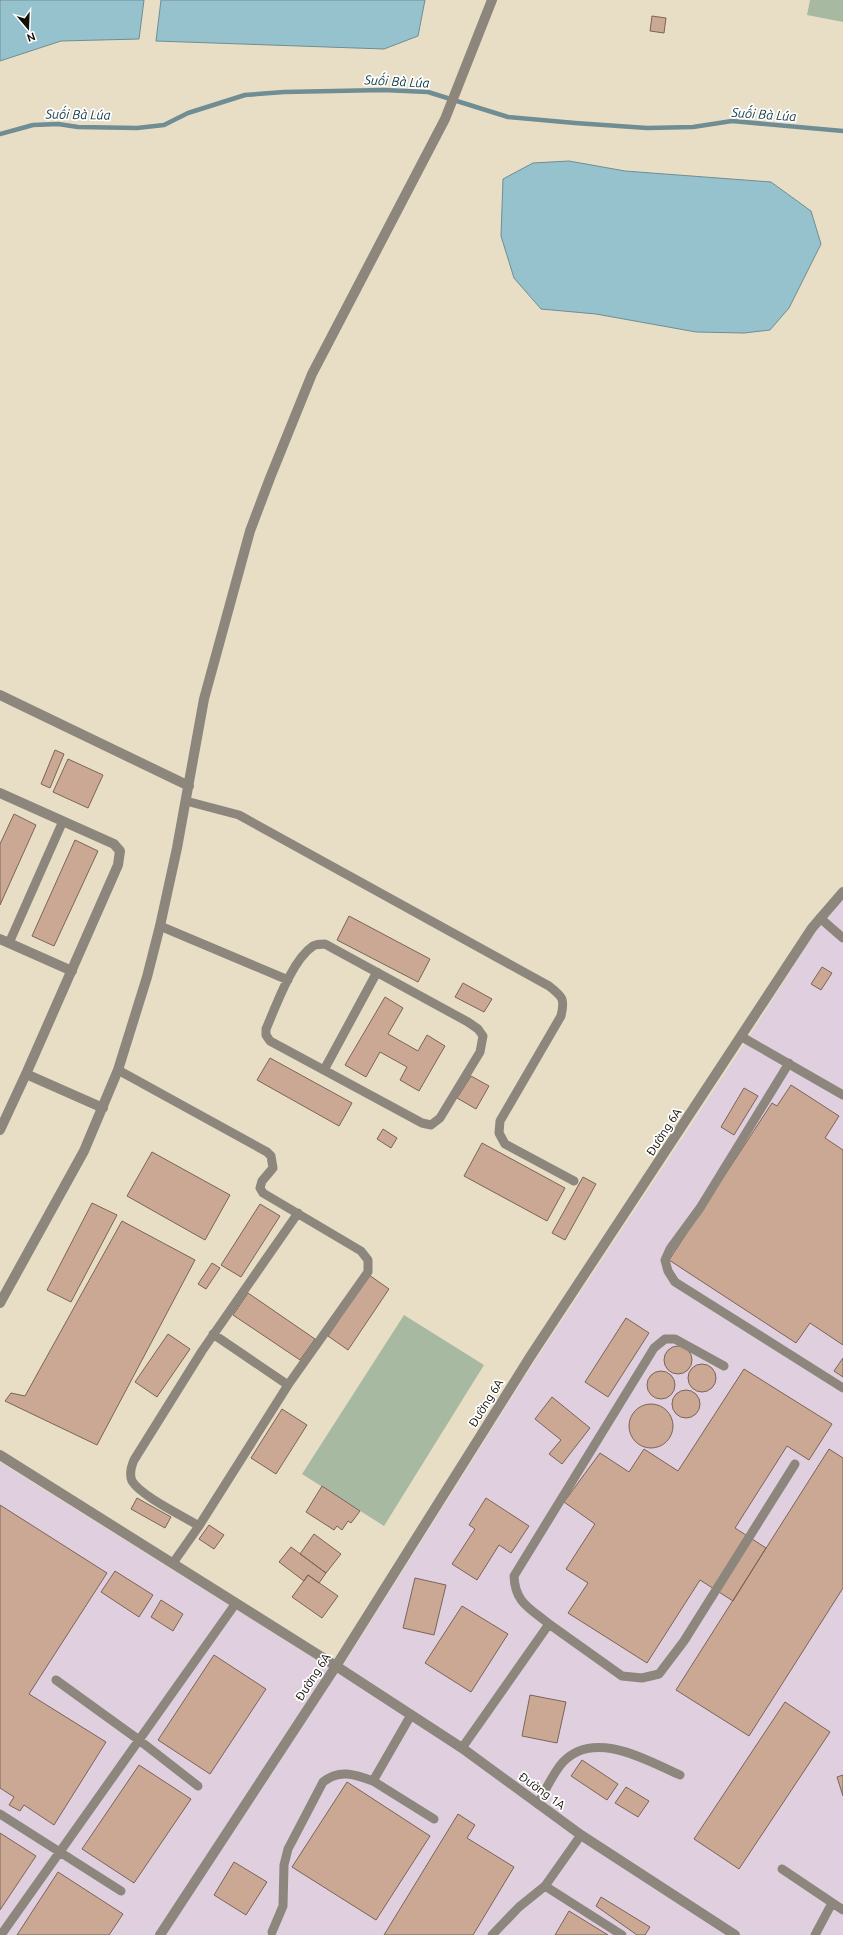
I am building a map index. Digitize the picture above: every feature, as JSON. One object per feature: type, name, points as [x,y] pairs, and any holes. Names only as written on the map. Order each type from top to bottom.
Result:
[{"type":"street","points":[[0,1303],[84,1151],[118,1070],[148,977],[160,926],[189,786],[204,699],[227,610],[250,531],[270,478],[312,374],[445,119],[492,0]]},
{"type":"street","points":[[0,695],[189,786]]},
{"type":"street","points":[[0,793],[114,844],[120,851],[118,866],[0,1130]]},
{"type":"street","name":"Đường 6A","points":[[160,1935],[336,1666],[530,1357],[742,1037],[812,928],[843,892]]},
{"type":"street","points":[[5,941],[72,971]]},
{"type":"street","points":[[26,1074],[103,1108]]},
{"type":"street","name":"Đường 1A","points":[[0,1456],[336,1666],[462,1748],[581,1835],[735,1935]]},
{"type":"lane","points":[[186,801],[239,815],[549,986],[560,994],[564,1003],[561,1016],[500,1122],[498,1132],[504,1144],[574,1182]]},
{"type":"lane","points":[[5,941],[63,821]]},
{"type":"lane","points":[[820,918],[843,938]]},
{"type":"lane","points":[[160,926],[288,980]]},
{"type":"lane","points":[[325,944],[468,1022],[478,1029],[483,1036],[480,1052],[440,1118],[431,1125],[422,1123],[270,1041],[266,1035],[266,1029],[288,980],[306,952],[315,945],[325,944]]},
{"type":"lane","points":[[324,1070],[377,972]]},
{"type":"lane","points":[[742,1037],[843,1095]]},
{"type":"lane","points":[[788,1063],[700,1208],[670,1249],[665,1260],[668,1271],[675,1282],[843,1388]]},
{"type":"lane","points":[[118,1070],[267,1152],[271,1156],[273,1168],[262,1181],[260,1188],[264,1193],[361,1251],[368,1260],[368,1272],[288,1385],[199,1526],[173,1563]]},
{"type":"lane","points":[[199,1526],[139,1490],[131,1480],[130,1470],[149,1434],[214,1334],[298,1214]]},
{"type":"lane","points":[[214,1334],[288,1385]]},
{"type":"lane","points":[[724,1366],[675,1339],[665,1339],[654,1348],[514,1576],[514,1588],[518,1598],[549,1624],[622,1676],[642,1678],[659,1674],[684,1641],[795,1464]]},
{"type":"lane","points":[[2,1935],[236,1603]]},
{"type":"lane","points":[[462,1748],[549,1624]]},
{"type":"lane","points":[[56,1680],[139,1740],[198,1786]]},
{"type":"lane","points":[[373,1781],[411,1715]]},
{"type":"lane","points":[[538,1804],[562,1762],[576,1751],[592,1747],[623,1751],[680,1774]]},
{"type":"lane","points":[[272,1932],[283,1906],[284,1865],[288,1849],[323,1782],[330,1776],[338,1773],[353,1774],[373,1781],[434,1819]]},
{"type":"lane","points":[[0,1814],[121,1891]]},
{"type":"lane","points":[[492,1935],[518,1907],[545,1886],[581,1835]]},
{"type":"lane","points":[[782,1869],[843,1910]]},
{"type":"lane","points":[[545,1886],[622,1935]]},
{"type":"lane","points":[[815,1935],[832,1903]]},
{"type":"shaded area","points":[[843,899],[843,1935],[0,1935],[0,1462],[328,1667],[344,1664],[531,1367],[749,1037],[817,929]]},
{"type":"green space","points":[[810,0],[843,0],[843,22],[807,15]]},
{"type":"green space","points":[[404,1315],[484,1365],[384,1526],[302,1474]]},
{"type":"water","points":[[0,0],[144,0],[139,39],[61,41],[0,61]]},
{"type":"water","points":[[161,0],[425,0],[418,36],[384,49],[156,41]]},
{"type":"water","points":[[569,161],[625,171],[771,182],[811,211],[821,244],[789,308],[770,330],[744,333],[696,332],[596,314],[541,309],[514,278],[501,236],[503,179],[533,163]]},
{"type":"building","points":[[652,16],[666,18],[664,33],[650,31]]},
{"type":"building","points":[[55,750],[64,754],[50,788],[41,784]]},
{"type":"building","points":[[68,759],[103,775],[88,808],[53,792]]},
{"type":"building","points":[[14,814],[36,825],[0,905],[0,844]]},
{"type":"building","points":[[75,840],[98,851],[54,946],[32,936]]},
{"type":"building","points":[[349,916],[430,959],[418,982],[337,940]]},
{"type":"building","points":[[822,967],[832,973],[821,990],[811,984]]},
{"type":"building","points":[[463,983],[492,999],[484,1012],[455,997]]},
{"type":"building","points":[[385,997],[403,1008],[388,1034],[418,1051],[427,1035],[445,1046],[419,1091],[400,1080],[407,1067],[380,1052],[366,1077],[345,1065]]},
{"type":"building","points":[[270,1058],[352,1103],[339,1126],[257,1080]]},
{"type":"building","points":[[471,1076],[489,1086],[476,1109],[457,1098]]},
{"type":"building","points":[[791,1085],[839,1116],[825,1138],[843,1150],[843,1345],[810,1323],[796,1343],[669,1260],[772,1103],[777,1106]]},
{"type":"building","points":[[744,1088],[758,1096],[734,1135],[721,1127]]},
{"type":"building","points":[[383,1129],[397,1138],[391,1148],[377,1139]]},
{"type":"building","points":[[482,1143],[565,1188],[547,1221],[464,1176]]},
{"type":"building","points":[[152,1152],[230,1195],[205,1240],[127,1196]]},
{"type":"building","points":[[583,1177],[596,1184],[565,1240],[552,1233]]},
{"type":"building","points":[[92,1203],[117,1215],[71,1302],[47,1290]]},
{"type":"building","points":[[260,1204],[280,1216],[241,1277],[221,1265]]},
{"type":"building","points":[[122,1221],[195,1260],[97,1445],[5,1401],[11,1393],[25,1396]]},
{"type":"building","points":[[212,1263],[220,1268],[206,1289],[198,1284]]},
{"type":"building","points":[[369,1275],[389,1289],[348,1350],[328,1336]]},
{"type":"building","points":[[248,1293],[315,1339],[300,1360],[233,1315]]},
{"type":"building","points":[[626,1318],[649,1333],[608,1397],[585,1382]]},
{"type":"building","points":[[168,1334],[190,1349],[157,1397],[135,1382]]},
{"type":"building","points":[[678,1346],[688,1350],[692,1360],[688,1370],[678,1374],[668,1370],[664,1360],[668,1350]]},
{"type":"building","points":[[843,1358],[843,1377],[834,1371]]},
{"type":"building","points":[[702,1364],[712,1368],[716,1378],[712,1388],[702,1392],[692,1388],[688,1378],[692,1368]]},
{"type":"building","points":[[744,1369],[832,1424],[809,1460],[787,1446],[735,1528],[766,1548],[733,1601],[700,1580],[647,1663],[568,1613],[588,1583],[566,1569],[595,1524],[564,1502],[600,1453],[629,1472],[644,1449],[678,1471]]},
{"type":"building","points":[[661,1371],[671,1375],[675,1385],[671,1395],[661,1399],[651,1395],[647,1385],[651,1375]]},
{"type":"building","points":[[686,1390],[696,1394],[700,1404],[696,1414],[686,1418],[676,1414],[672,1404],[676,1394]]},
{"type":"building","points":[[552,1397],[590,1428],[562,1464],[549,1454],[561,1440],[535,1419]]},
{"type":"building","points":[[651,1404],[663,1408],[669,1414],[673,1426],[669,1438],[663,1444],[651,1448],[639,1444],[633,1438],[629,1426],[633,1414],[639,1408]]},
{"type":"building","points":[[282,1409],[307,1425],[276,1474],[251,1458]]},
{"type":"building","points":[[829,1449],[843,1458],[843,1588],[749,1736],[676,1690]]},
{"type":"building","points":[[322,1486],[360,1511],[351,1523],[348,1521],[342,1530],[337,1526],[334,1530],[306,1512]]},
{"type":"building","points":[[137,1498],[171,1517],[165,1528],[131,1509]]},
{"type":"building","points":[[486,1498],[529,1526],[511,1553],[499,1545],[477,1580],[452,1564],[475,1529],[469,1525]]},
{"type":"building","points":[[0,1505],[107,1573],[29,1694],[106,1742],[54,1825],[24,1805],[20,1811],[9,1805],[14,1797],[0,1788]]},
{"type":"building","points":[[209,1525],[224,1535],[214,1549],[199,1539]]},
{"type":"building","points":[[314,1534],[341,1554],[326,1573],[300,1554]]},
{"type":"building","points":[[291,1547],[326,1573],[319,1583],[308,1575],[304,1581],[279,1562]]},
{"type":"building","points":[[115,1571],[153,1595],[139,1617],[101,1592]]},
{"type":"building","points":[[308,1575],[338,1596],[322,1618],[292,1597]]},
{"type":"building","points":[[415,1578],[446,1585],[434,1635],[403,1628]]},
{"type":"building","points":[[161,1600],[183,1614],[173,1631],[151,1617]]},
{"type":"building","points":[[462,1606],[508,1634],[471,1692],[425,1663]]},
{"type":"building","points":[[214,1655],[266,1689],[210,1774],[158,1740]]},
{"type":"building","points":[[530,1695],[566,1702],[557,1743],[522,1736]]},
{"type":"building","points":[[785,1702],[830,1732],[739,1869],[694,1839]]},
{"type":"building","points":[[582,1760],[618,1784],[607,1800],[571,1776]]},
{"type":"building","points":[[139,1765],[191,1799],[134,1883],[82,1849]]},
{"type":"building","points":[[843,1775],[843,1796],[837,1777]]},
{"type":"building","points":[[347,1782],[430,1836],[376,1920],[292,1867]]},
{"type":"building","points":[[626,1787],[649,1801],[638,1817],[615,1803]]},
{"type":"building","points":[[458,1814],[475,1825],[467,1838],[514,1867],[473,1935],[384,1935]]},
{"type":"building","points":[[0,1833],[36,1856],[0,1910]]},
{"type":"building","points":[[234,1862],[267,1882],[246,1915],[214,1895]]},
{"type":"building","points":[[58,1872],[123,1914],[109,1935],[17,1935]]},
{"type":"building","points":[[601,1897],[650,1927],[645,1935],[637,1935],[596,1906]]},
{"type":"building","points":[[569,1911],[608,1935],[555,1935]]},
{"type":"waterway","name":"Suối Bà Lúa","points":[[0,134],[33,125],[58,124],[78,127],[137,128],[164,125],[188,113],[245,95],[284,92],[383,90],[428,92],[508,117],[575,123],[647,128],[693,127],[732,121],[843,131]]}]
